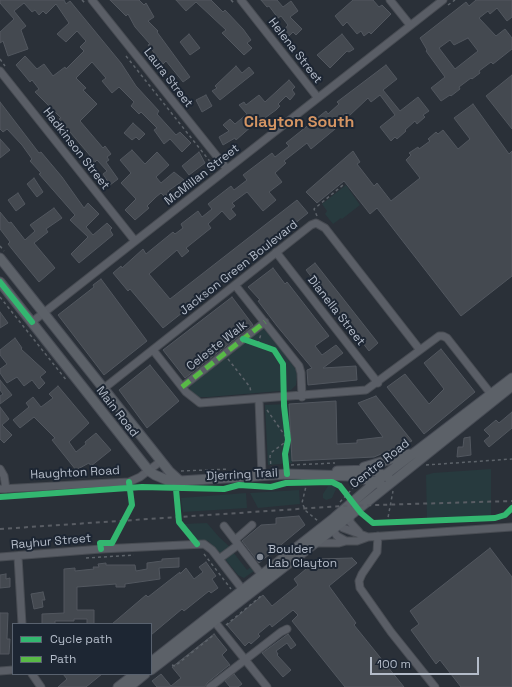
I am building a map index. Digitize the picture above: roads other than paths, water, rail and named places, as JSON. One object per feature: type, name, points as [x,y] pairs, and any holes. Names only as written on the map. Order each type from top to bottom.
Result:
[{"type":"main road","name":"Main Road","points":[[0,258],[161,461]]},
{"type":"main road","name":"Main Road","points":[[0,282],[149,471]]},
{"type":"main road","points":[[67,367],[79,358]]},
{"type":"main road","name":"Centre Road","points":[[389,483],[417,451],[512,378]]},
{"type":"main road","name":"Centre Road","points":[[152,669],[214,620],[245,592],[261,574],[330,524],[350,516],[389,483],[512,386]]},
{"type":"main road","points":[[352,473],[417,451]]},
{"type":"main road","points":[[161,461],[180,481]]},
{"type":"main road","points":[[149,471],[162,478],[180,481],[266,471],[289,474],[352,473],[371,470],[389,483]]},
{"type":"main road","points":[[352,473],[376,482]]},
{"type":"main road","points":[[352,473],[361,494]]},
{"type":"main road","name":"Centre Road","points":[[152,661],[314,543],[349,498],[361,494],[376,482],[389,483]]},
{"type":"main road","points":[[124,686],[134,675]]},
{"type":"main road","points":[[124,686],[143,675]]},
{"type":"street","name":"Laura Street","points":[[92,0],[227,169]]},
{"type":"street","name":"Helena Street","points":[[241,0],[318,98]]},
{"type":"street","points":[[390,0],[410,25]]},
{"type":"street","name":"McMillan Street","points":[[32,322],[443,0]]},
{"type":"street","name":"Hadkinson Street","points":[[0,71],[135,241]]},
{"type":"street","name":"Jackson Green Boulevard","points":[[103,389],[276,252],[311,225],[316,223],[321,225],[420,350]]},
{"type":"street","name":"Dianella Street","points":[[276,252],[378,383]]},
{"type":"street","points":[[235,285],[299,366],[302,378],[302,396]]},
{"type":"street","name":"Celeste Walk","points":[[182,387],[265,322]]},
{"type":"street","points":[[153,350],[182,387],[193,399],[200,403],[255,400],[366,390],[378,383],[439,336],[447,338],[491,394]]},
{"type":"street","points":[[255,400],[266,471]]},
{"type":"street","name":"Haughton Road","points":[[3,489],[129,482],[140,477],[161,461]]},
{"type":"street","points":[[0,469],[4,476],[3,489]]},
{"type":"street","points":[[350,516],[354,528],[368,536]]},
{"type":"street","points":[[330,524],[360,532]]},
{"type":"street","points":[[330,524],[346,541]]},
{"type":"street","points":[[220,559],[252,525]]},
{"type":"street","points":[[224,526],[261,574]]},
{"type":"street","points":[[314,543],[357,541],[368,536],[512,527]]},
{"type":"street","points":[[378,536],[377,552],[362,574],[360,588],[391,632],[435,687]]},
{"type":"street","name":"Rayhur Street","points":[[0,557],[101,549],[204,544],[220,559],[245,592]]},
{"type":"street","points":[[18,556],[22,623]]},
{"type":"street","points":[[214,620],[267,687]]},
{"type":"street","points":[[210,687],[281,632],[287,629]]},
{"type":"street","points":[[0,671],[12,670]]},
{"type":"street","points":[[33,675],[41,687]]},
{"type":"railway","points":[[0,529],[342,506],[512,501]]},
{"type":"place","name":"Boulder Lab Clayton","points":[[260,557]]},
{"type":"district","name":"Clayton South","points":[[299,123]]}]
